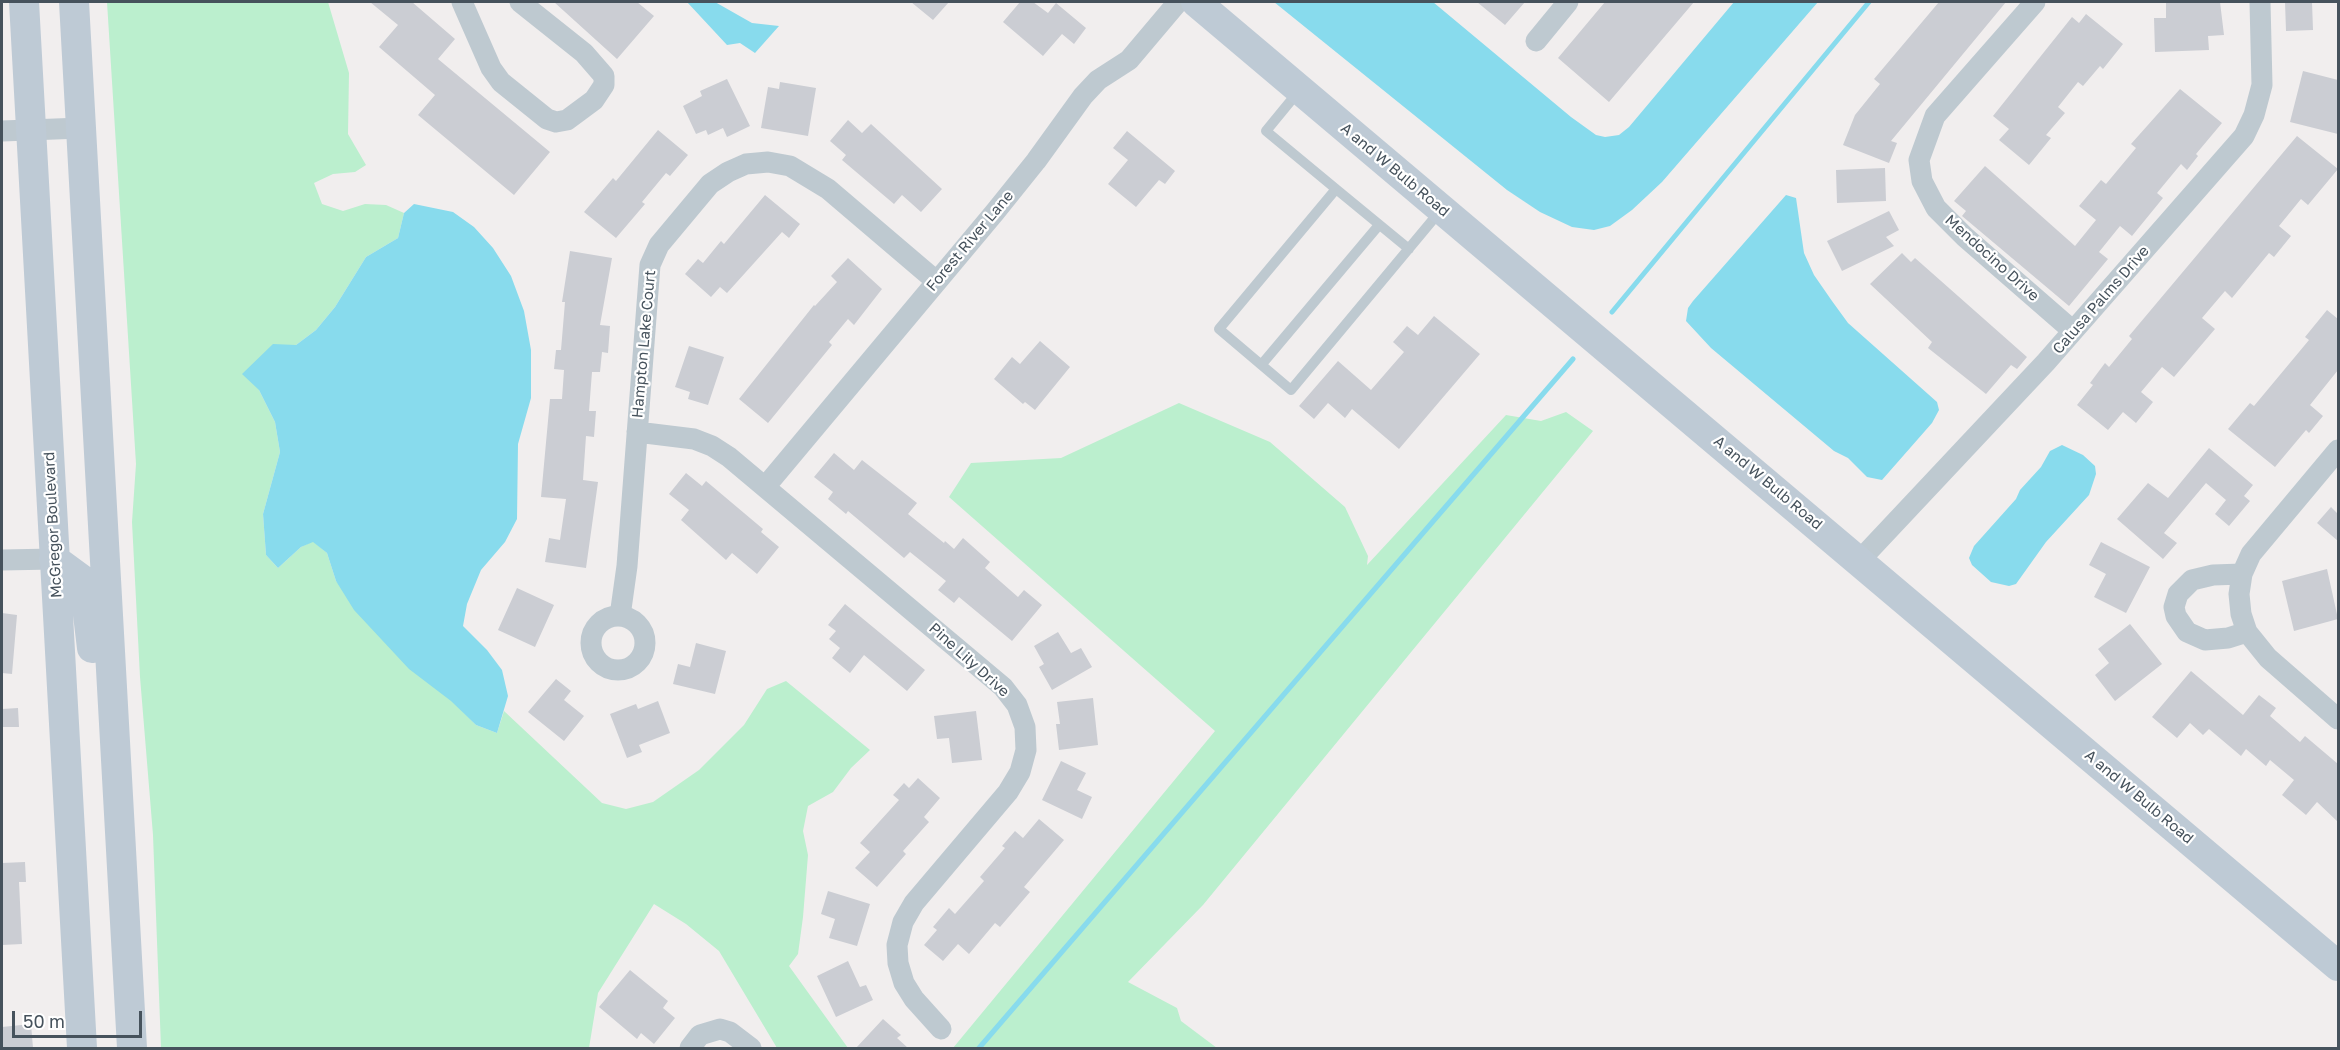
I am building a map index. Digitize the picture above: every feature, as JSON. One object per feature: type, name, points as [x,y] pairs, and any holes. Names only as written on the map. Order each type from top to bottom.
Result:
[{"type":"main road","name":"McGregor Boulevard","points":[[24,2],[82,1048]]},
{"type":"main road","points":[[74,2],[132,1048]]},
{"type":"main road","name":"A and W Bulb Road","points":[[1196,2],[1860,560],[2338,966]]},
{"type":"main road","points":[[54,559],[84,581],[96,675],[114,719]]},
{"type":"street","points":[[462,2],[491,68],[501,82],[547,119],[556,122],[567,120],[594,100],[604,85],[604,76],[585,53],[520,2]]},
{"type":"street","name":"Forest River Lane","points":[[765,487],[1036,161],[1083,96],[1098,80],[1129,60],[1178,2]]},
{"type":"street","points":[[1536,41],[1568,2]]},
{"type":"street","name":"Mendocino Drive","points":[[2035,2],[1935,116],[1919,160],[1922,181],[1936,208],[1965,237],[2073,331]]},
{"type":"street","name":"Calusa Palms Drive","points":[[1860,560],[2073,331],[2244,136],[2254,115],[2262,85],[2260,2]]},
{"type":"street","points":[[2,132],[82,128]]},
{"type":"street","name":"Hampton Lake Court","points":[[620,616],[650,265],[659,246],[710,184],[728,172],[746,165],[768,162],[790,166],[810,176],[936,281]]},
{"type":"street","name":"Pine Lily Drive","points":[[637,432],[694,440],[712,446],[765,487],[1003,687],[1017,705],[1025,727],[1026,750],[1020,772],[914,903],[903,922],[897,945],[898,963],[904,983],[914,999],[941,1029]]},
{"type":"street","points":[[2338,450],[2251,554],[2242,574],[2239,594],[2241,614],[2247,632],[2268,658],[2338,719]]},
{"type":"street","points":[[2,560],[54,559]]},
{"type":"street","points":[[2242,574],[2213,575],[2192,580],[2178,594],[2174,607],[2176,616],[2187,632],[2205,640],[2228,638],[2247,632]]},
{"type":"street","points":[[690,1048],[700,1035],[720,1029],[730,1032],[751,1048]]},
{"type":"lane","points":[[1300,90],[1266,131],[1409,249]]},
{"type":"lane","points":[[1336,189],[1219,329],[1291,390],[1442,210]]},
{"type":"lane","points":[[1262,364],[1379,225]]},
{"type":"green space","points":[[107,2],[328,2],[349,73],[348,134],[366,165],[355,172],[333,174],[314,183],[322,204],[343,211],[365,204],[386,205],[404,213],[398,238],[366,257],[335,307],[316,330],[296,345],[259,390],[275,422],[280,452],[263,514],[266,555],[278,568],[301,547],[313,541],[327,553],[336,581],[476,725],[497,733],[504,711],[602,803],[626,809],[653,802],[699,770],[744,725],[767,689],[786,681],[870,750],[851,768],[833,792],[808,806],[803,831],[808,855],[803,917],[798,954],[789,966],[848,1048],[777,1048],[719,951],[686,924],[654,904],[598,993],[589,1048],[161,1048],[153,835],[140,677],[132,522],[136,464]]},
{"type":"green space","points":[[1179,403],[1270,442],[1345,507],[1368,556],[1367,565],[1506,415],[1541,421],[1566,412],[1593,431],[1203,905],[1128,982],[1177,1008],[1181,1021],[1217,1048],[953,1048],[1215,731],[949,497],[971,463],[1061,458]]},
{"type":"water","points":[[687,2],[715,2],[752,23],[779,26],[755,53],[740,43],[727,45]]},
{"type":"water","points":[[1274,2],[1433,2],[1571,117],[1596,135],[1605,137],[1619,135],[1629,127],[1734,2],[1818,2],[1662,182],[1632,210],[1610,226],[1594,230],[1572,227],[1540,212],[1507,190]]},
{"type":"water","points":[[1786,195],[1796,198],[1804,253],[1814,275],[1848,323],[1937,402],[1939,410],[1932,423],[1882,480],[1867,477],[1848,458],[1834,451],[1711,348],[1686,321],[1688,308],[1693,301]]},
{"type":"water","points":[[414,204],[453,212],[474,227],[493,248],[511,276],[524,311],[531,350],[531,398],[518,444],[517,519],[505,542],[481,570],[467,604],[463,626],[487,650],[502,670],[508,696],[497,733],[476,725],[451,701],[409,669],[354,610],[336,581],[327,553],[313,542],[301,547],[278,568],[266,555],[263,514],[280,452],[275,422],[259,390],[242,374],[273,344],[296,345],[316,330],[335,307],[366,257],[398,238],[404,213]]},
{"type":"water","points":[[2062,445],[2083,455],[2095,466],[2096,474],[2089,495],[2046,542],[2016,584],[2009,586],[1991,582],[1972,565],[1969,558],[1974,546],[2016,499],[2020,490],[2041,467],[2050,451]]},
{"type":"building","points":[[370,2],[412,2],[455,39],[438,59],[550,152],[514,195],[418,115],[435,95],[379,47],[398,25]]},
{"type":"building","points":[[554,2],[637,2],[654,16],[617,59]]},
{"type":"building","points":[[911,2],[949,2],[933,20]]},
{"type":"building","points":[[1020,2],[1033,2],[1048,13],[1056,3],[1086,28],[1074,44],[1062,34],[1043,56],[1003,22]]},
{"type":"building","points":[[1477,2],[1525,2],[1505,25]]},
{"type":"building","points":[[1605,2],[1694,2],[1609,102],[1558,58]]},
{"type":"building","points":[[1939,2],[2006,2],[1891,141],[1897,143],[1889,163],[1843,145],[1855,115],[1880,84],[1874,79]]},
{"type":"building","points":[[2166,2],[2220,2],[2224,35],[2208,36],[2209,50],[2155,52],[2154,18],[2166,18]]},
{"type":"building","points":[[2285,2],[2312,2],[2313,30],[2286,31]]},
{"type":"building","points":[[2086,14],[2123,44],[2103,69],[2100,66],[2083,86],[2078,82],[2058,107],[2065,113],[2046,135],[2051,138],[2029,165],[1999,140],[2009,129],[1993,116],[2072,17],[2079,23]]},
{"type":"building","points":[[2303,71],[2338,80],[2338,134],[2290,122]]},
{"type":"building","points":[[727,79],[750,126],[727,137],[723,128],[708,135],[706,130],[696,134],[683,106],[702,96],[700,91]]},
{"type":"building","points":[[780,82],[816,88],[808,136],[761,128],[768,87],[779,89]]},
{"type":"building","points":[[2180,89],[2222,123],[2196,154],[2198,156],[2187,170],[2181,164],[2157,193],[2163,198],[2132,236],[2120,226],[2099,252],[2108,259],[2069,306],[1962,216],[1966,211],[1954,201],[1985,166],[2075,246],[2096,220],[2079,206],[2101,180],[2106,184],[2136,148],[2131,144]]},
{"type":"building","points":[[848,120],[862,133],[871,124],[942,189],[921,212],[902,195],[894,204],[842,160],[846,155],[830,141]]},
{"type":"building","points":[[658,130],[688,155],[670,176],[666,173],[642,202],[645,204],[616,238],[584,212],[613,178],[616,181]]},
{"type":"building","points":[[1127,131],[1175,171],[1165,184],[1159,180],[1136,207],[1108,184],[1128,160],[1113,148]]},
{"type":"building","points":[[2297,136],[2338,169],[2308,205],[2301,199],[2279,226],[2291,236],[2274,257],[2269,253],[2232,298],[2225,291],[2202,318],[2215,329],[2174,377],[2162,367],[2141,392],[2153,402],[2136,423],[2123,412],[2108,430],[2077,405],[2093,385],[2090,383],[2105,363],[2109,367],[2132,339],[2129,336]]},
{"type":"building","points":[[1885,168],[1886,201],[1837,203],[1836,170]]},
{"type":"building","points":[[765,195],[800,224],[789,238],[782,232],[727,293],[720,287],[711,297],[685,274],[698,259],[703,263],[721,241],[724,244]]},
{"type":"building","points":[[1889,211],[1899,230],[1886,237],[1894,246],[1842,271],[1827,241]]},
{"type":"building","points":[[570,251],[612,258],[600,325],[610,326],[608,353],[602,352],[600,372],[592,372],[589,411],[596,411],[594,437],[586,436],[583,480],[598,482],[586,568],[545,562],[549,538],[560,540],[566,499],[541,497],[550,399],[562,399],[564,370],[554,369],[556,350],[561,350],[565,302],[562,302]]},
{"type":"building","points":[[1902,253],[1911,262],[1915,258],[2027,357],[2017,369],[2011,365],[1986,394],[1928,348],[1932,342],[1870,284]]},
{"type":"building","points":[[848,258],[882,289],[854,325],[848,319],[829,342],[832,345],[768,423],[739,399],[814,305],[837,282],[831,276]]},
{"type":"building","points":[[2327,310],[2338,319],[2338,370],[2310,405],[2323,416],[2309,433],[2306,430],[2275,467],[2228,429],[2250,403],[2254,406],[2309,340],[2305,337]]},
{"type":"building","points":[[1434,316],[1480,354],[1399,449],[1352,409],[1345,418],[1328,403],[1314,419],[1299,406],[1338,361],[1371,390],[1404,352],[1393,342],[1407,326],[1418,335]]},
{"type":"building","points":[[1040,341],[1070,367],[1035,410],[1025,402],[1023,404],[994,379],[1012,357],[1020,364]]},
{"type":"building","points":[[689,346],[724,357],[708,405],[688,399],[690,392],[675,387]]},
{"type":"building","points":[[2209,448],[2253,485],[2244,496],[2250,501],[2229,526],[2215,514],[2226,500],[2206,483],[2164,533],[2177,543],[2163,559],[2117,519],[2148,483],[2168,498]]},
{"type":"building","points":[[834,453],[854,470],[862,460],[917,503],[908,514],[944,543],[945,541],[954,549],[963,538],[990,562],[985,568],[1018,597],[1024,590],[1042,605],[1012,641],[959,597],[954,603],[938,590],[946,581],[910,552],[904,558],[848,511],[846,514],[828,499],[833,492],[814,477]]},
{"type":"building","points":[[686,473],[702,486],[706,481],[763,529],[761,532],[779,547],[757,574],[732,553],[726,560],[681,520],[689,510],[669,494]]},
{"type":"building","points":[[2331,507],[2338,514],[2338,541],[2317,523]]},
{"type":"building","points":[[2101,542],[2150,567],[2126,613],[2094,597],[2106,574],[2089,565]]},
{"type":"building","points":[[2327,569],[2338,619],[2294,631],[2282,581]]},
{"type":"building","points":[[517,588],[554,605],[535,647],[498,630]]},
{"type":"building","points":[[845,604],[925,670],[907,691],[864,655],[850,673],[832,658],[840,648],[829,639],[836,631],[828,625]]},
{"type":"building","points":[[2,613],[17,615],[12,674],[2,673]]},
{"type":"building","points":[[2130,624],[2162,664],[2115,701],[2095,675],[2109,663],[2098,649]]},
{"type":"building","points":[[1058,632],[1071,653],[1081,648],[1092,667],[1052,690],[1039,667],[1044,664],[1034,646]]},
{"type":"building","points":[[696,643],[726,651],[715,694],[673,684],[678,664],[690,667]]},
{"type":"building","points":[[2191,671],[2243,715],[2259,695],[2276,708],[2270,716],[2300,742],[2305,736],[2338,764],[2338,822],[2317,802],[2306,815],[2282,795],[2294,780],[2270,760],[2266,766],[2246,749],[2241,756],[2209,729],[2203,735],[2190,723],[2177,738],[2152,717]]},
{"type":"building","points":[[556,679],[571,691],[564,700],[584,716],[564,741],[528,712]]},
{"type":"building","points":[[1093,698],[1098,745],[1059,750],[1056,724],[1060,724],[1057,702]]},
{"type":"building","points":[[658,701],[670,733],[639,745],[642,752],[627,758],[610,714],[636,704],[638,709]]},
{"type":"building","points":[[18,708],[19,727],[2,727],[2,709]]},
{"type":"building","points":[[976,711],[982,760],[952,763],[949,738],[937,739],[934,716]]},
{"type":"building","points":[[1061,761],[1086,773],[1077,790],[1092,797],[1082,819],[1042,800]]},
{"type":"building","points":[[918,778],[940,798],[924,817],[929,822],[903,851],[906,854],[877,887],[855,868],[870,852],[860,843],[899,800],[893,795],[904,783],[909,788]]},
{"type":"building","points":[[1039,819],[1064,840],[1024,887],[1030,892],[1000,927],[995,923],[969,954],[958,944],[943,961],[924,945],[937,930],[933,927],[949,908],[955,914],[984,881],[980,877],[1005,848],[1002,846],[1015,831],[1023,838]]},
{"type":"building","points":[[25,862],[26,882],[19,882],[22,944],[2,945],[2,863]]},
{"type":"building","points":[[828,891],[870,904],[857,946],[829,938],[835,919],[821,914]]},
{"type":"building","points":[[848,961],[860,987],[866,985],[873,1000],[836,1017],[817,976]]},
{"type":"building","points":[[630,970],[668,1001],[663,1008],[675,1018],[654,1044],[641,1033],[637,1039],[599,1007]]},
{"type":"building","points":[[883,1019],[901,1035],[897,1038],[908,1048],[856,1048]]},
{"type":"building","points":[[31,1024],[33,1048],[2,1048],[2,1027]]},
{"type":"waterway","points":[[1612,312],[1869,2]]},
{"type":"waterway","points":[[979,1048],[1573,359]]}]
